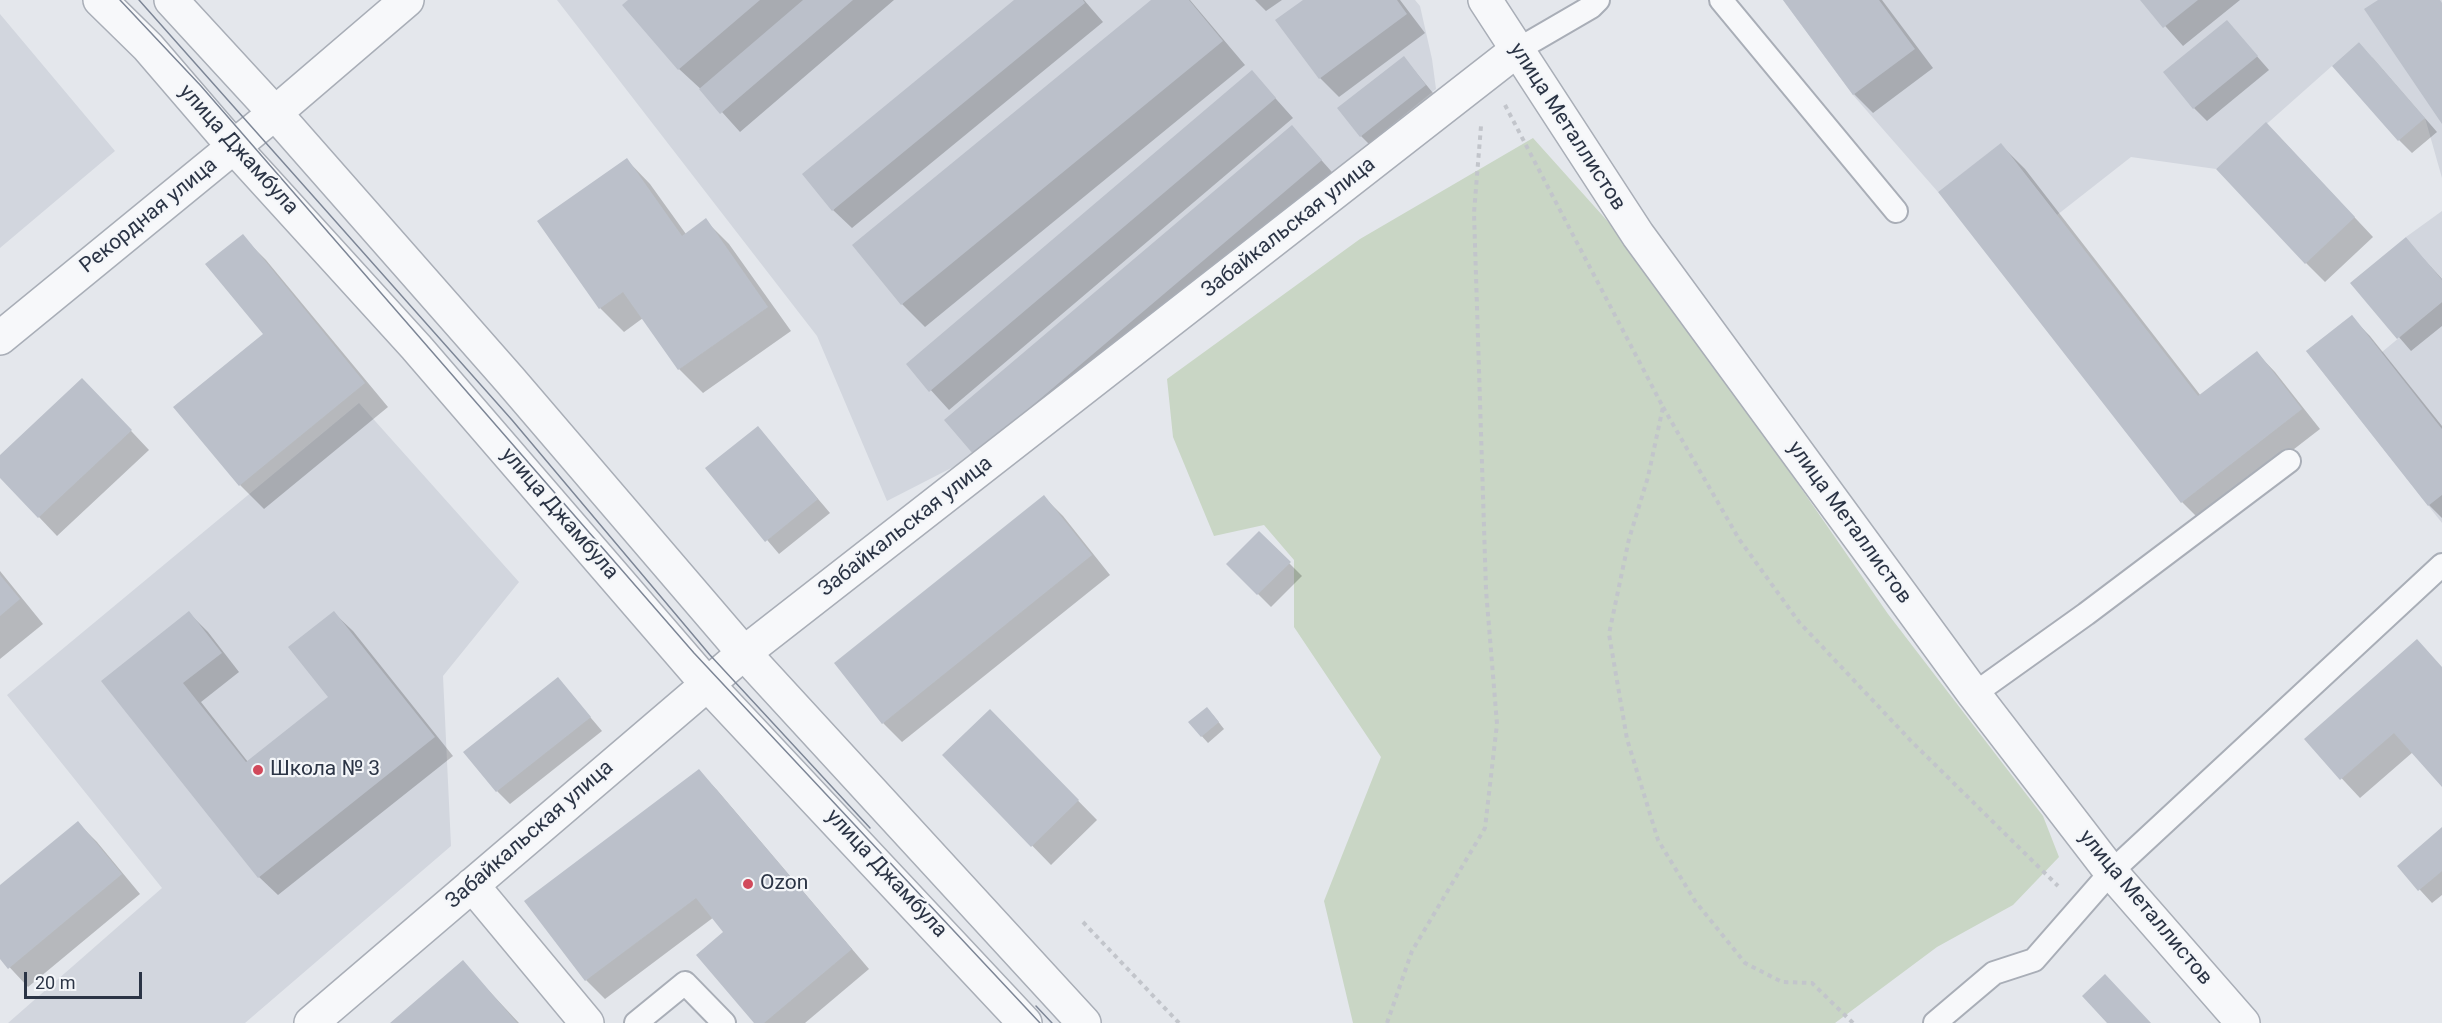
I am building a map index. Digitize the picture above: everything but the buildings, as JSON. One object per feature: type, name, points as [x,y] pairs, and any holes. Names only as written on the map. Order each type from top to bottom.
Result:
[{"type":"street","name":"улица Джамбула","points":[[100,0],[148,47],[234,147],[416,347],[707,684],[1025,1023]]},
{"type":"street","points":[[171,0],[275,113],[510,380],[744,653],[1084,1023]]},
{"type":"street","name":"Рекордная улица","points":[[0,338],[275,113],[407,0]]},
{"type":"street","name":"улица Металлистов","points":[[1485,0],[1504,60],[1638,235],[1974,694],[2111,872],[2243,1023]]},
{"type":"street","name":"Забайкальская улица","points":[[310,1023],[744,653],[1504,60]]},
{"type":"street","points":[[472,885],[587,1023]]},
{"type":"lane","points":[[1504,60],[1591,7],[1598,0]]},
{"type":"lane","points":[[1721,0],[1896,211]]},
{"type":"lane","points":[[1974,694],[2086,614],[2289,460]]},
{"type":"lane","points":[[1935,1023],[1994,973],[2034,960],[2111,872],[2442,565]]},
{"type":"lane","points":[[636,1023],[686,983],[724,1023]]},
{"type":"path","points":[[1504,60],[1510,117],[1663,407],[1739,539],[1799,622],[1911,741],[2080,907]]},
{"type":"path","points":[[1387,1023],[1412,951],[1485,828],[1497,724],[1486,590],[1474,213],[1482,108],[1504,60]]},
{"type":"path","points":[[1663,407],[1648,477],[1629,539],[1609,634],[1627,740],[1658,840],[1695,901],[1745,963],[1782,982],[1812,983],[1853,1023]]},
{"type":"path","points":[[1083,922],[1179,1023]]},
{"type":"shaded area","points":[[557,0],[1415,0],[1420,6],[1436,89],[1232,255],[965,461],[887,501],[817,336]]},
{"type":"shaded area","points":[[1783,0],[2442,0],[2442,178],[2425,118],[2359,42],[2216,169],[2131,157],[2057,215],[2001,144],[1938,192],[1853,95]]},
{"type":"shaded area","points":[[0,14],[115,151],[0,248]]},
{"type":"shaded area","points":[[2442,211],[2442,280],[2406,237]]},
{"type":"shaded area","points":[[2442,302],[2442,523],[2306,351],[2352,315],[2382,352]]},
{"type":"shaded area","name":"Школа № 3","points":[[359,403],[519,582],[443,676],[451,846],[245,1023],[8,1023],[162,888],[7,695]]},
{"type":"green space","points":[[1533,138],[1646,264],[1888,614],[2043,816],[2059,857],[2013,905],[1937,947],[1835,1023],[1353,1023],[1324,901],[1381,757],[1294,627],[1294,560],[1264,525],[1214,536],[1173,437],[1167,379],[1360,239]]},
{"type":"tram line","points":[[120,0],[201,86],[694,653],[1040,1023]]},
{"type":"tram line","points":[[139,0],[512,420],[710,655],[870,828]]},
{"type":"tram line","points":[[1036,1006],[1052,1023]]},
{"type":"place","name":"Школа № 3","points":[[258,770]]},
{"type":"place","name":"Ozon","points":[[748,884]]}]
